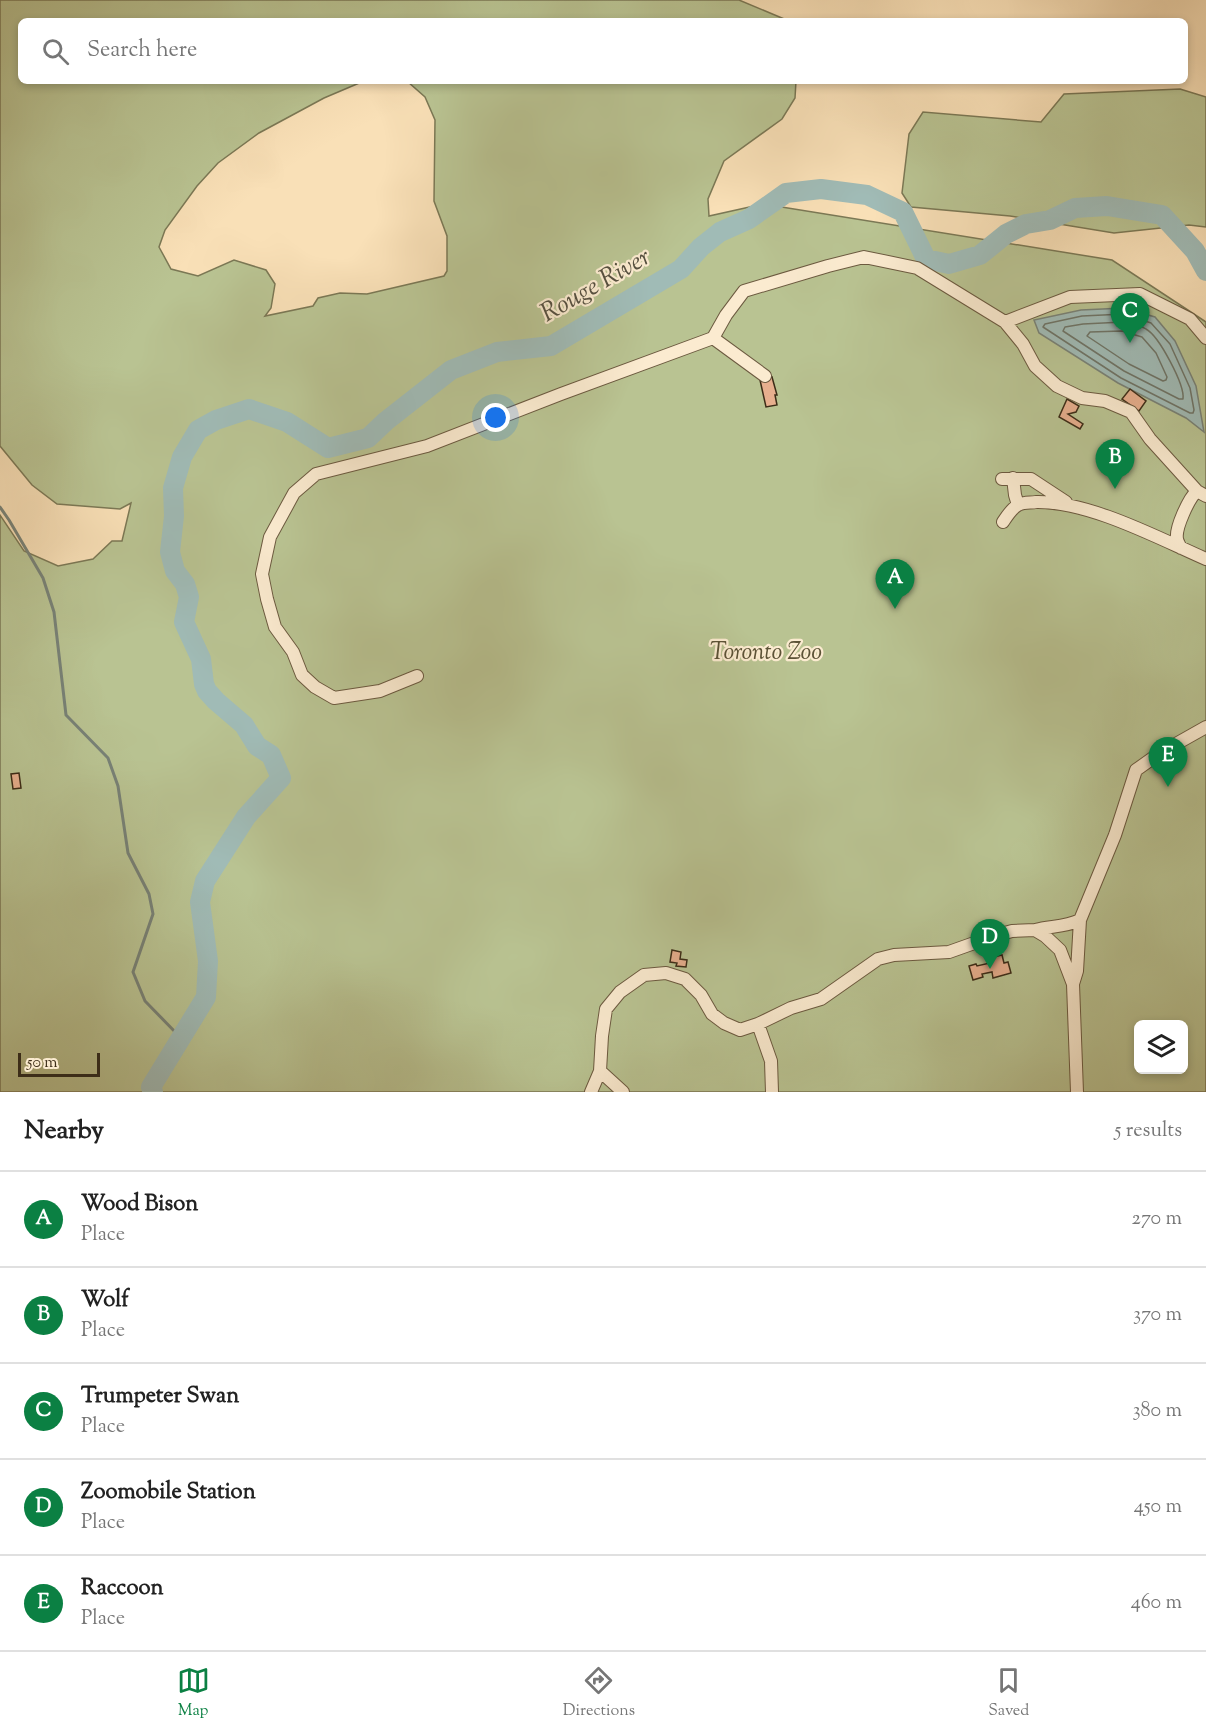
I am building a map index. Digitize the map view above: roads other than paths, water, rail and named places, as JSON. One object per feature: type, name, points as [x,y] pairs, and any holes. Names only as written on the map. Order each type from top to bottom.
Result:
[{"type":"street","points":[[417,676],[380,691],[334,698],[315,687],[302,675],[293,652],[275,627],[262,574],[270,537],[294,493],[316,474],[428,446],[713,338],[726,315],[744,291],[864,257],[917,268],[1005,322],[1023,344],[1035,366],[1057,386],[1082,398],[1105,401],[1131,412],[1150,439],[1202,494]]},
{"type":"street","points":[[1005,322],[1070,297],[1140,294],[1190,319],[1206,338]]},
{"type":"street","points":[[713,338],[765,376]]},
{"type":"street","points":[[1018,505],[1008,478],[1031,479],[1070,504],[1125,524],[1206,559]]},
{"type":"street","points":[[1181,548],[1177,540],[1178,532],[1191,496],[1202,494]]},
{"type":"street","points":[[1003,522],[1018,505],[1024,503],[1070,504]]},
{"type":"street","points":[[1073,984],[1077,971],[1080,920],[1115,835],[1136,770],[1160,753],[1206,727]]},
{"type":"street","points":[[591,1092],[600,1071],[606,1010],[620,992],[644,975],[666,973],[685,979],[701,995],[712,1014],[724,1023],[740,1030],[791,1008],[820,999],[878,959],[894,955],[949,952],[1012,931],[1070,925],[1080,920]]},
{"type":"street","points":[[1035,930],[1046,936],[1060,950],[1073,984],[1077,1092]]},
{"type":"street","points":[[758,1024],[771,1061],[772,1092]]},
{"type":"street","points":[[600,1071],[623,1092]]},
{"type":"water","points":[[1124,308],[1155,317],[1175,341],[1196,386],[1204,432],[1186,418],[1118,383],[1039,333],[1034,320],[1081,310]]},
{"type":"waterway","name":"Rouge River","points":[[153,1092],[151,1087],[206,997],[208,961],[200,902],[205,881],[246,817],[281,778],[271,755],[257,746],[244,725],[207,691],[201,659],[184,622],[189,597],[185,584],[175,571],[170,552],[174,516],[173,488],[182,457],[198,430],[216,420],[249,409],[287,422],[328,448],[368,438],[451,370],[497,352],[551,346],[681,269],[701,247],[720,232],[749,219],[786,193],[821,189],[867,195],[903,212],[926,259],[949,264],[980,255],[1006,234],[1026,224],[1050,220],[1075,208],[1107,206],[1162,215],[1195,251],[1206,271]]},
{"type":"waterway","points":[[0,507],[43,578],[54,612],[66,715],[108,758],[118,786],[128,853],[149,894],[153,914],[133,972],[145,1001],[180,1037]]},
{"type":"place","name":"Trumpeter Swan","points":[[1130,343]]},
{"type":"place","name":"Wolf","points":[[1115,489]]},
{"type":"place","name":"Wood Bison","points":[[895,609]]},
{"type":"place","name":"Raccoon","points":[[1168,787]]},
{"type":"place","name":"Zoomobile Station","points":[[990,969]]},
{"type":"park label","name":"Toronto Zoo","points":[[766,653]]}]
